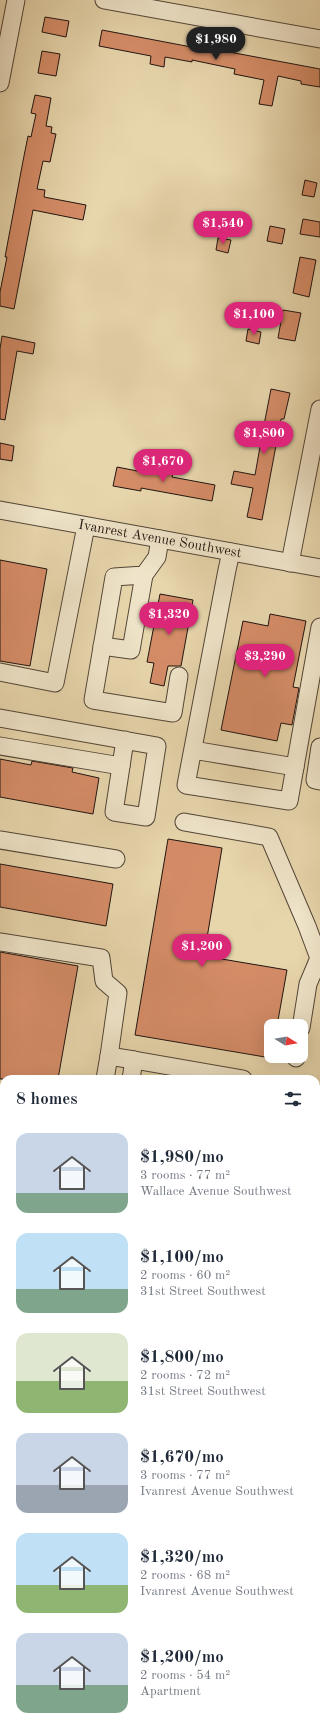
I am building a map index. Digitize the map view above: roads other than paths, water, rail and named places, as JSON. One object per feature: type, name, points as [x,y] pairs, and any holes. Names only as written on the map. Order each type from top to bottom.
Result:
[{"type":"street","points":[[0,83],[16,0]]},
{"type":"street","points":[[104,0],[320,39]]},
{"type":"street","points":[[290,563],[320,409]]},
{"type":"street","name":"Ivanrest Avenue Southwest","points":[[0,510],[320,568]]},
{"type":"street","points":[[0,672],[55,683],[86,526]]},
{"type":"street","points":[[102,646],[131,650],[144,575],[157,557],[160,539]]},
{"type":"street","points":[[231,552],[186,786],[289,801],[320,628]]},
{"type":"street","points":[[144,575],[114,577],[93,700],[173,713],[179,676]]},
{"type":"street","points":[[0,718],[125,740],[157,746],[146,817],[114,812],[125,740]]},
{"type":"street","points":[[0,746],[120,766]]},
{"type":"street","points":[[320,747],[315,780],[320,781]]},
{"type":"street","points":[[193,750],[295,767]]},
{"type":"street","points":[[184,822],[269,837],[308,926],[319,960],[308,984],[302,1019]]},
{"type":"street","points":[[0,840],[116,859]]},
{"type":"street","points":[[0,942],[102,958],[104,981],[118,993],[106,1075]]},
{"type":"street","points":[[109,1056],[220,1075]]},
{"type":"street","points":[[132,1075],[134,1060]]}]
